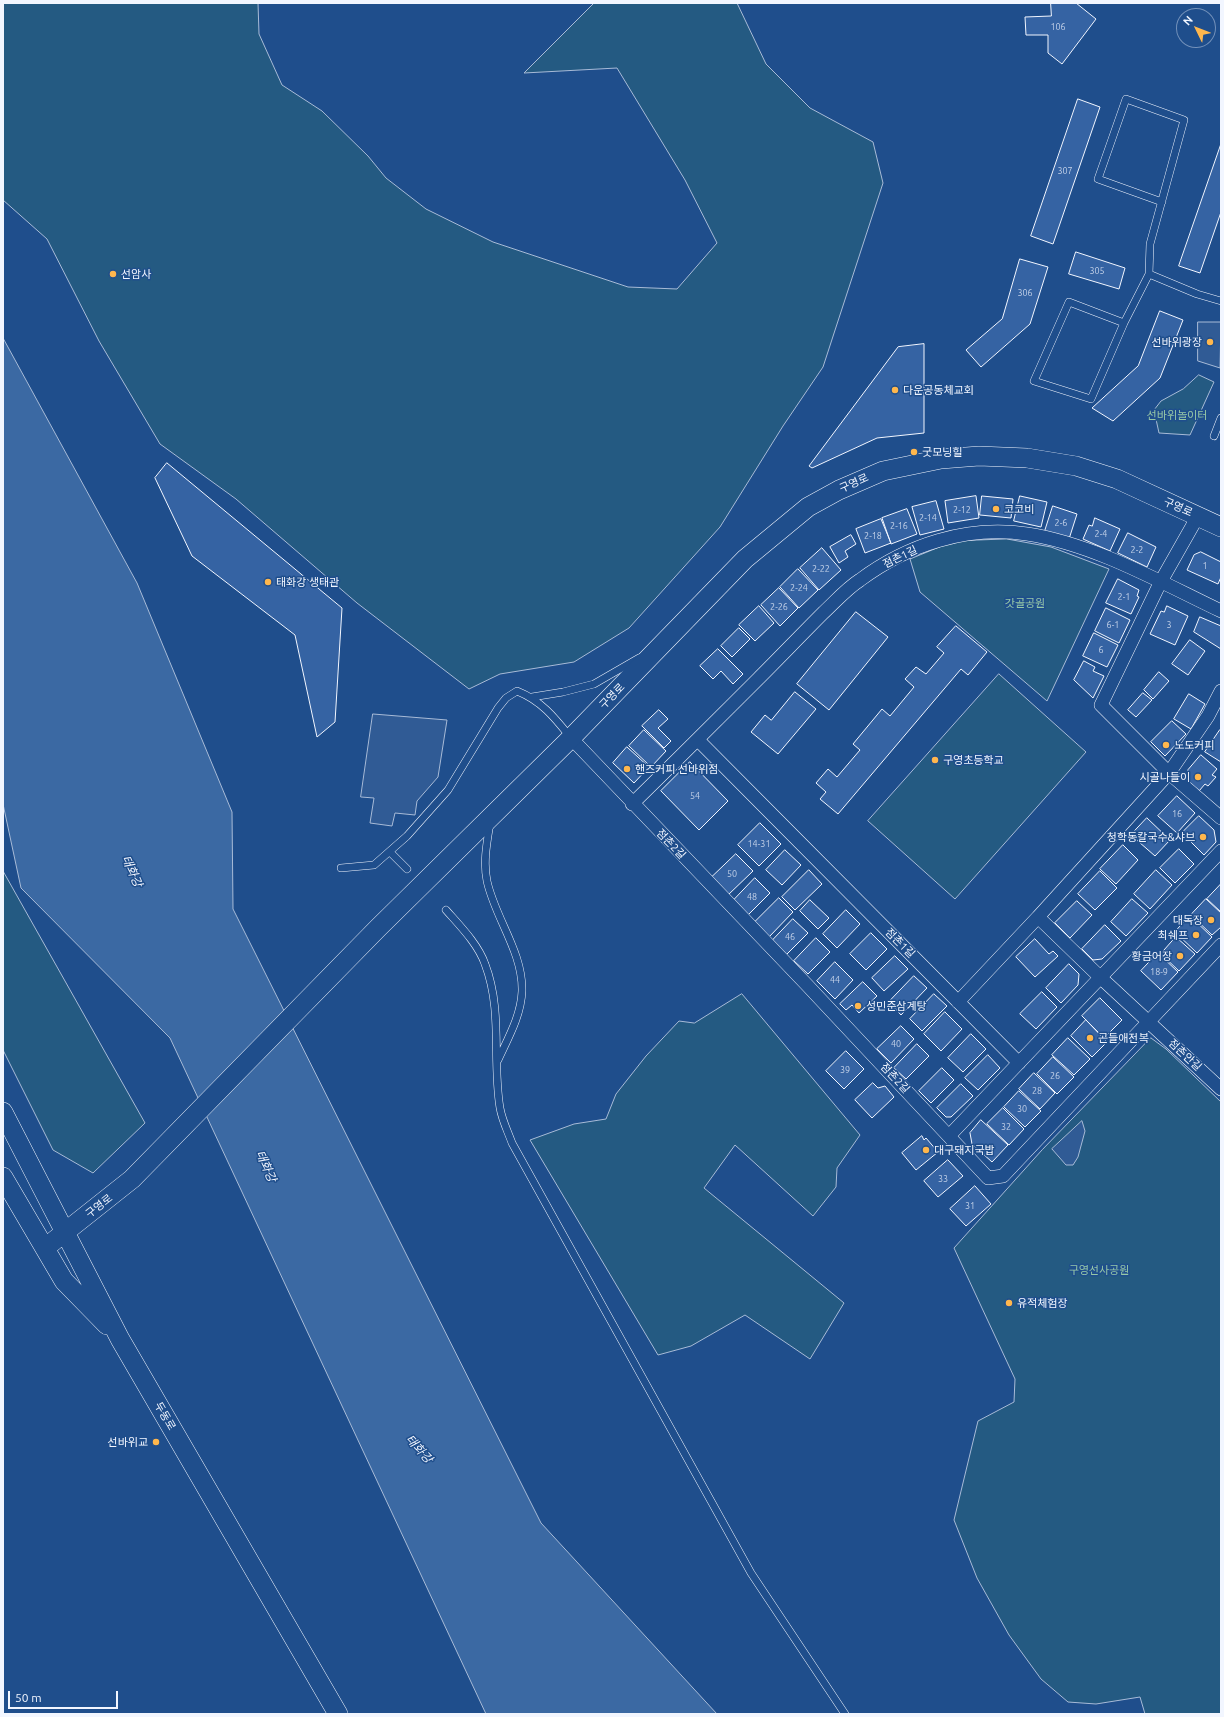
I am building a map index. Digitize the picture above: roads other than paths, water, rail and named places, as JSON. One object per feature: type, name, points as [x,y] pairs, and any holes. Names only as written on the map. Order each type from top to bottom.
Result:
[{"type":"main road","name":"구영로","points":[[45,1248],[132,1179],[378,928],[571,738],[746,559],[808,507],[839,490],[883,471],[941,459],[979,456],[1027,458],[1076,466],[1117,479],[1221,527]]},
{"type":"main road","name":"두동로","points":[[3,1112],[120,1339],[338,1714]]},
{"type":"main road","points":[[3,1177],[64,1281],[120,1339]]},
{"type":"street","points":[[1198,516],[1160,583],[1101,705],[1169,773],[1221,818]]},
{"type":"street","name":"점촌1길","points":[[632,804],[858,580],[907,551],[929,543],[953,536],[979,532],[1026,534],[1081,548],[1221,611]]},
{"type":"street","points":[[958,1002],[1038,917],[1169,773],[1208,716],[1221,691]]},
{"type":"street","name":"점촌2길","points":[[571,738],[632,804],[807,985],[988,1178],[1003,1176],[1221,945]]},
{"type":"street","name":"점촌1길","points":[[698,740],[1018,1063]]},
{"type":"street","points":[[949,1136],[1221,851]]},
{"type":"street","points":[[1038,917],[1100,977]]},
{"type":"street","name":"점촌안길","points":[[1100,977],[1221,1089]]},
{"type":"lane","points":[[1124,323],[1070,302],[1034,381],[1091,399],[1124,323],[1149,274],[1150,244],[1162,202],[1184,120],[1126,99],[1098,179],[1162,202]]},
{"type":"lane","points":[[1149,274],[1197,294],[1221,301]]},
{"type":"lane","points":[[1214,436],[1221,418]]},
{"type":"lane","points":[[532,697],[564,692],[594,684],[660,646]]},
{"type":"lane","points":[[341,868],[374,865],[407,836],[448,790],[498,708],[506,698],[517,692],[532,697],[571,738]]},
{"type":"lane","points":[[491,817],[485,852],[486,880],[520,969],[522,991],[516,1020],[497,1062]]},
{"type":"lane","points":[[390,852],[406,869]]},
{"type":"lane","points":[[446,910],[474,944],[485,963],[497,1010],[497,1062],[500,1110],[512,1143],[747,1567],[845,1714]]},
{"type":"water","name":"태화강","points":[[3,338],[137,583],[232,812],[233,909],[541,1523],[717,1714],[486,1714],[170,1038],[21,888],[3,804]]},
{"type":"place","name":"선암사","points":[[113,274]]},
{"type":"place","name":"선바위광장","points":[[1210,342]]},
{"type":"place","name":"다운공동체교회","points":[[895,390]]},
{"type":"place","name":"굿모닝힐","points":[[914,452]]},
{"type":"place","name":"코코비","points":[[996,509]]},
{"type":"place","name":"태화강 생태관","points":[[268,582]]},
{"type":"place","name":"노도커피","points":[[1166,745]]},
{"type":"place","name":"구영초등학교","points":[[935,760]]},
{"type":"place","name":"핸즈커피 선바위점","points":[[627,769]]},
{"type":"place","name":"시골나들이","points":[[1198,777]]},
{"type":"place","name":"청학동칼국수&샤브","points":[[1203,837]]},
{"type":"place","name":"대독장","points":[[1211,920]]},
{"type":"place","name":"최쉐프","points":[[1196,935]]},
{"type":"place","name":"황금어장","points":[[1180,956]]},
{"type":"place","name":"성민준삼계탕","points":[[858,1006]]},
{"type":"place","name":"곤들애전복","points":[[1090,1038]]},
{"type":"place","name":"대구돼지국밥","points":[[926,1150]]},
{"type":"place","name":"유적체험장","points":[[1009,1303]]},
{"type":"place","name":"선바위교","points":[[156,1442]]},
{"type":"park label","name":"선바위놀이터","points":[[1177,415]]},
{"type":"park label","name":"갓골공원","points":[[1025,603]]},
{"type":"park label","name":"구영선사공원","points":[[1099,1270]]}]
